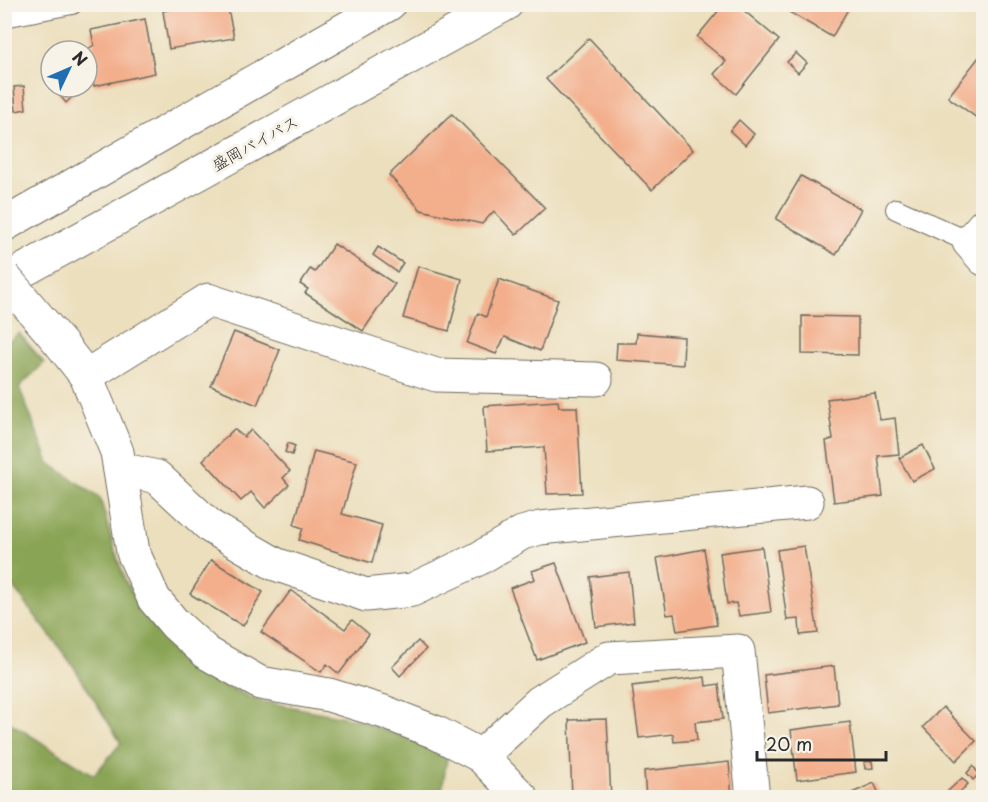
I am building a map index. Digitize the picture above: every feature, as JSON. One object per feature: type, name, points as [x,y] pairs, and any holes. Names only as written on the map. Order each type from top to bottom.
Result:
[{"type":"main road","points":[[4,225],[389,4]]},
{"type":"main road","name":"盛岡バイパス","points":[[4,279],[506,4]]},
{"type":"main road","points":[[4,279],[86,376],[117,452],[133,552],[154,598],[175,624],[207,653],[260,683],[329,695],[384,712],[435,732],[481,756],[522,798]]},
{"type":"main road","points":[[86,376],[208,300],[436,375],[596,380]]},
{"type":"main road","points":[[120,469],[157,477],[211,527],[275,564],[366,595],[412,590],[478,559],[522,533],[540,528],[807,502]]},
{"type":"main road","points":[[481,756],[540,702],[609,658],[738,651],[753,798]]},
{"type":"lane","points":[[4,17],[72,4]]},
{"type":"lane","points":[[896,209],[979,242]]},
{"type":"green space","points":[[19,333],[44,363],[19,387],[49,463],[100,498],[126,583],[157,631],[220,683],[256,700],[354,719],[407,738],[447,758],[441,797],[5,797],[4,719],[94,775],[121,743],[74,667],[5,576],[5,344]]},
{"type":"building","points":[[198,4],[227,4],[234,38],[169,49],[163,11]]},
{"type":"building","points":[[724,4],[736,4],[779,40],[736,94],[714,74],[726,61],[697,37]]},
{"type":"building","points":[[787,4],[851,4],[832,37],[784,9]]},
{"type":"building","points":[[145,19],[155,73],[99,85],[99,39],[93,39],[91,30]]},
{"type":"building","points":[[589,38],[693,150],[652,190],[546,79]]},
{"type":"building","points":[[796,53],[807,63],[798,73],[787,62]]},
{"type":"building","points":[[979,57],[984,61],[984,123],[948,97]]},
{"type":"building","points":[[24,86],[26,109],[16,111],[14,87]]},
{"type":"building","points":[[452,114],[545,208],[516,235],[494,211],[482,224],[421,210],[389,175]]},
{"type":"building","points":[[739,120],[754,134],[745,145],[730,131]]},
{"type":"building","points":[[801,176],[861,209],[836,255],[776,219]]},
{"type":"building","points":[[334,244],[395,284],[363,331],[305,293],[308,289],[300,284],[310,269],[315,272]]},
{"type":"building","points":[[378,247],[403,263],[397,272],[373,255]]},
{"type":"building","points":[[418,266],[462,279],[449,331],[403,318]]},
{"type":"building","points":[[499,279],[558,300],[540,351],[505,337],[496,354],[467,343],[478,313],[486,317]]},
{"type":"building","points":[[802,316],[858,317],[858,355],[802,354]]},
{"type":"building","points":[[234,332],[280,350],[257,405],[211,386]]},
{"type":"building","points":[[637,333],[684,337],[683,365],[616,360],[617,343],[636,343]]},
{"type":"building","points":[[875,393],[880,420],[895,418],[899,454],[878,456],[883,496],[834,502],[826,441],[833,439],[827,399]]},
{"type":"building","points":[[558,401],[559,407],[577,407],[582,493],[547,494],[544,447],[487,451],[484,406]]},
{"type":"building","points":[[234,429],[244,437],[251,430],[290,471],[283,478],[289,485],[265,508],[251,492],[241,501],[203,460]]},
{"type":"building","points":[[288,443],[295,446],[292,455],[285,452]]},
{"type":"building","points":[[923,445],[935,469],[912,481],[899,458]]},
{"type":"building","points":[[314,451],[357,462],[342,514],[382,525],[372,563],[299,540],[303,528],[294,525]]},
{"type":"building","points":[[804,546],[818,633],[800,635],[799,619],[787,620],[777,550]]},
{"type":"building","points":[[762,547],[771,612],[739,616],[736,603],[727,604],[720,553]]},
{"type":"building","points":[[704,549],[717,625],[677,631],[674,614],[667,615],[657,558]]},
{"type":"building","points":[[211,560],[263,592],[243,626],[190,594]]},
{"type":"building","points":[[556,563],[585,642],[537,660],[510,588],[535,579],[532,571]]},
{"type":"building","points":[[629,572],[634,622],[596,627],[590,577]]},
{"type":"building","points":[[291,590],[345,629],[352,620],[369,634],[339,674],[327,664],[321,672],[261,632]]},
{"type":"building","points":[[418,641],[426,649],[400,676],[392,667]]},
{"type":"building","points":[[834,666],[838,704],[768,713],[764,675]]},
{"type":"building","points":[[705,677],[706,686],[719,684],[723,719],[695,722],[697,740],[674,742],[673,734],[639,738],[632,686]]},
{"type":"building","points":[[943,707],[976,741],[956,761],[923,727]]},
{"type":"building","points":[[607,719],[611,798],[572,797],[569,720]]},
{"type":"building","points":[[850,722],[856,772],[797,780],[791,730]]},
{"type":"building","points":[[872,761],[873,768],[865,769],[864,762]]},
{"type":"building","points":[[729,762],[732,798],[646,798],[644,771]]},
{"type":"building","points":[[973,766],[979,774],[973,780],[967,773]]},
{"type":"building","points":[[962,778],[968,784],[952,798],[947,792]]},
{"type":"building","points":[[874,783],[881,798],[841,798]]}]
